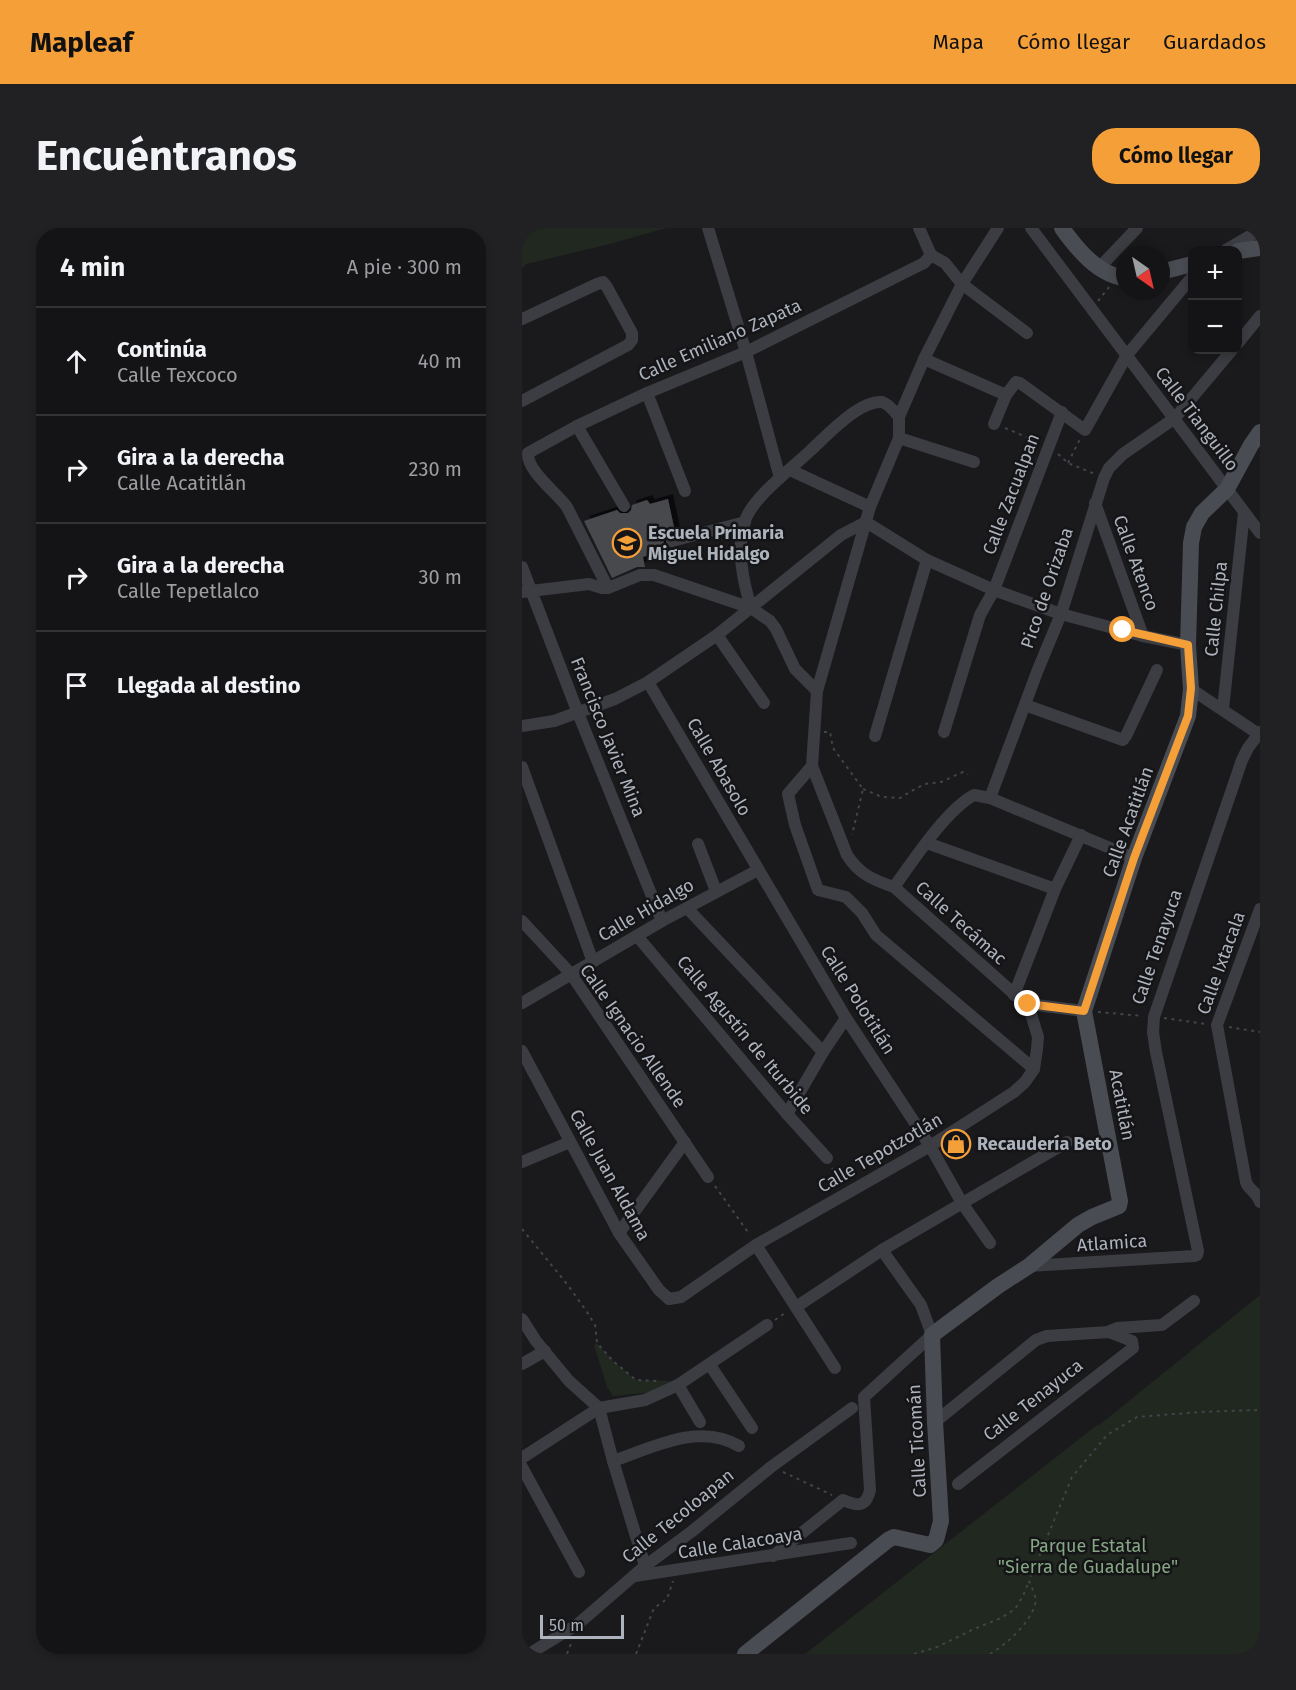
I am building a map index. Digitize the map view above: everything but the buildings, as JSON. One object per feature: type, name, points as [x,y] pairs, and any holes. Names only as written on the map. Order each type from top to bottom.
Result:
[{"type":"street","points":[[708,228],[785,474]]},
{"type":"street","points":[[919,228],[931,255],[945,263],[962,284],[1027,333]]},
{"type":"street","points":[[894,887],[862,874],[847,855],[813,766],[817,691],[870,507],[899,438],[899,417],[924,359],[962,284],[998,228]]},
{"type":"street","name":"Calle Tianguillo","points":[[1031,228],[1260,533]]},
{"type":"street","points":[[1062,228],[1077,248],[1099,268],[1116,276]]},
{"type":"street","points":[[1099,268],[1137,228]]},
{"type":"street","points":[[1234,246],[1260,230]]},
{"type":"street","points":[[1242,250],[1260,248]]},
{"type":"street","name":"Calle Emiliano Zapata","points":[[608,588],[567,507],[531,467],[528,453],[577,426],[647,393],[746,352],[924,263],[931,255]]},
{"type":"street","points":[[1170,270],[1188,265]]},
{"type":"street","points":[[522,319],[603,282],[632,333],[632,340],[628,345],[522,401]]},
{"type":"street","points":[[994,424],[1006,395],[1013,384],[1020,382],[1085,430],[1127,355],[1188,282]]},
{"type":"street","points":[[1242,338],[1260,316]]},
{"type":"street","name":"Pico de Orizaba","points":[[990,798],[1061,614],[1095,503],[1109,468],[1123,454],[1175,418],[1229,354]]},
{"type":"street","points":[[924,359],[1006,395]]},
{"type":"street","points":[[647,393],[685,491]]},
{"type":"street","points":[[751,608],[741,558],[742,539],[749,511],[785,474],[856,411],[864,406],[881,402],[899,417]]},
{"type":"street","name":"Calle Zacualpan","points":[[944,732],[980,615],[994,590],[1062,412]]},
{"type":"street","points":[[577,426],[624,506]]},
{"type":"street","name":"Calle Acatitlán","points":[[1084,1011],[1134,858],[1188,716],[1191,688],[1188,645],[1191,543],[1194,527],[1202,513],[1227,489],[1260,432]]},
{"type":"street","points":[[899,438],[974,462]]},
{"type":"street","points":[[785,474],[870,507]]},
{"type":"street","name":"Calle Atenco","points":[[1095,503],[1143,636]]},
{"type":"street","name":"Calle Chilpa","points":[[1223,709],[1245,513]]},
{"type":"street","points":[[672,541],[745,522]]},
{"type":"street","points":[[866,522],[927,560],[994,590],[1061,614],[1143,636],[1188,645]]},
{"type":"street","points":[[522,726],[554,721],[578,713],[615,699],[648,682],[717,635],[841,535],[866,522]]},
{"type":"street","points":[[875,736],[927,560]]},
{"type":"street","name":"Francisco Javier Mina","points":[[522,567],[527,592],[662,921]]},
{"type":"street","points":[[527,592],[589,584],[608,588],[640,575],[654,575],[751,608],[773,624],[795,669],[817,691]]},
{"type":"street","points":[[717,635],[764,703]]},
{"type":"street","points":[[1025,705],[1123,740],[1157,670]]},
{"type":"street","name":"Calle Abasolo","points":[[648,682],[758,870]]},
{"type":"street","points":[[1191,688],[1260,733]]},
{"type":"street","name":"Calle Tenayuca","points":[[1197,1255],[1156,1052],[1153,1032],[1154,1017],[1242,760],[1260,733]]},
{"type":"street","points":[[813,766],[788,794],[795,825],[818,890],[846,897],[862,913],[876,935],[1034,1069]]},
{"type":"street","points":[[522,767],[593,962]]},
{"type":"street","name":"Calle Tecámac","points":[[990,798],[978,795],[970,797],[961,804],[927,843],[894,887],[1014,995],[1028,1004]]},
{"type":"street","points":[[990,798],[1134,858]]},
{"type":"street","points":[[1014,995],[1055,889],[1081,835]]},
{"type":"street","points":[[927,843],[1055,889]]},
{"type":"street","points":[[698,844],[716,891]]},
{"type":"street","name":"Calle Hidalgo","points":[[522,1003],[662,921],[758,870]]},
{"type":"street","name":"Calle Polotitlán","points":[[758,870],[846,1018],[930,1146],[962,1203],[990,1244]]},
{"type":"street","points":[[687,908],[823,1052]]},
{"type":"street","name":"Calle Ixtacala","points":[[1260,909],[1217,1025],[1246,1182],[1248,1187],[1258,1195],[1260,1202]]},
{"type":"street","name":"Calle Ignacio Allende","points":[[522,921],[571,974],[708,1177]]},
{"type":"street","name":"Calle Agustín de Iturbide","points":[[637,936],[826,1158]]},
{"type":"street","points":[[1034,1069],[1038,1037],[1028,1004],[1084,1011]]},
{"type":"street","name":"Acatitlán","points":[[1029,1266],[1078,1225],[1092,1216],[1119,1206],[1104,1109],[1084,1011]]},
{"type":"street","points":[[787,1114],[846,1018]]},
{"type":"street","name":"Calle Juan Aldama","points":[[522,1052],[619,1233],[664,1296],[669,1299],[681,1297]]},
{"type":"street","name":"Calle Tepotzotlán","points":[[681,1297],[756,1245],[930,1146],[1014,1092],[1034,1069]]},
{"type":"street","points":[[522,1162],[570,1142]]},
{"type":"street","points":[[619,1233],[685,1142]]},
{"type":"street","points":[[796,1307],[882,1250],[1067,1142]]},
{"type":"street","points":[[756,1245],[835,1368]]},
{"type":"street","points":[[882,1250],[921,1305],[932,1335]]},
{"type":"street","name":"Atlamica","points":[[1029,1266],[1197,1255]]},
{"type":"street","points":[[773,1556],[843,1500],[852,1504],[860,1504],[868,1499],[864,1397],[932,1335],[1029,1266]]},
{"type":"street","points":[[935,1422],[1036,1340],[1047,1336],[1109,1332],[1117,1328],[1162,1325],[1194,1301]]},
{"type":"street","points":[[522,1319],[536,1341],[569,1381],[599,1408],[645,1566]]},
{"type":"street","points":[[522,1458],[599,1408],[645,1400],[678,1385],[767,1325]]},
{"type":"street","name":"Calle Tenayuca","points":[[958,1484],[1133,1348],[1132,1341],[1109,1332]]},
{"type":"street","name":"Calle Ticomán","points":[[745,1654],[894,1537],[930,1545],[934,1543],[939,1534],[941,1521],[932,1335]]},
{"type":"street","points":[[522,1364],[545,1351]]},
{"type":"street","points":[[710,1365],[752,1428]]},
{"type":"street","points":[[678,1385],[700,1422]]},
{"type":"street","name":"Calle Tecoloapan","points":[[529,1654],[578,1624],[645,1566],[771,1467],[852,1408]]},
{"type":"street","points":[[613,1461],[686,1436],[707,1436],[731,1441],[739,1446]]},
{"type":"street","points":[[522,1467],[579,1572]]},
{"type":"street","name":"Calle Calacoaya","points":[[635,1576],[851,1543]]},
{"type":"path","points":[[1092,308],[1116,283]]},
{"type":"path","points":[[994,424],[1049,446],[1068,464],[1104,478]]},
{"type":"path","points":[[1068,464],[1085,430]]},
{"type":"path","points":[[815,733],[830,732],[833,748],[863,789],[882,797],[900,798],[925,784],[941,782],[963,772],[968,774]]},
{"type":"path","points":[[847,855],[863,789]]},
{"type":"path","points":[[1084,1011],[1154,1017],[1260,1032]]},
{"type":"path","points":[[826,1158],[846,1194]]},
{"type":"path","points":[[708,1177],[756,1245]]},
{"type":"path","points":[[522,1229],[587,1312],[594,1325],[597,1343],[613,1361],[636,1380],[675,1381],[678,1385]]},
{"type":"path","points":[[767,1325],[796,1307]]},
{"type":"path","points":[[914,1654],[937,1647],[1001,1618],[1015,1609],[1023,1596],[1072,1477],[1107,1436],[1137,1417],[1260,1410]]},
{"type":"path","points":[[771,1467],[843,1500]]},
{"type":"path","points":[[636,1654],[654,1608],[667,1599],[676,1571]]},
{"type":"path","points":[[990,1654],[1001,1648],[1022,1629],[1035,1603],[1034,1592],[1029,1581]]},
{"type":"green space","points":[[522,228],[666,228],[526,264],[522,269]]},
{"type":"green space","name":"Parque Estatal \"Sierra de Guadalupe\"","points":[[1260,1295],[1260,1654],[805,1654],[1098,1426]]},
{"type":"green space","points":[[597,1343],[613,1361],[636,1380],[675,1381],[652,1392],[613,1396],[607,1387],[594,1345]]},
{"type":"place","name":"Escuela Primaria Miguel Hidalgo","points":[[627,543]]},
{"type":"place","name":"Recaudería Beto","points":[[956,1144]]},
{"type":"route","points":[[1028,1004],[1084,1011],[1134,858],[1188,716],[1191,688],[1188,645],[1123,630]]}]
